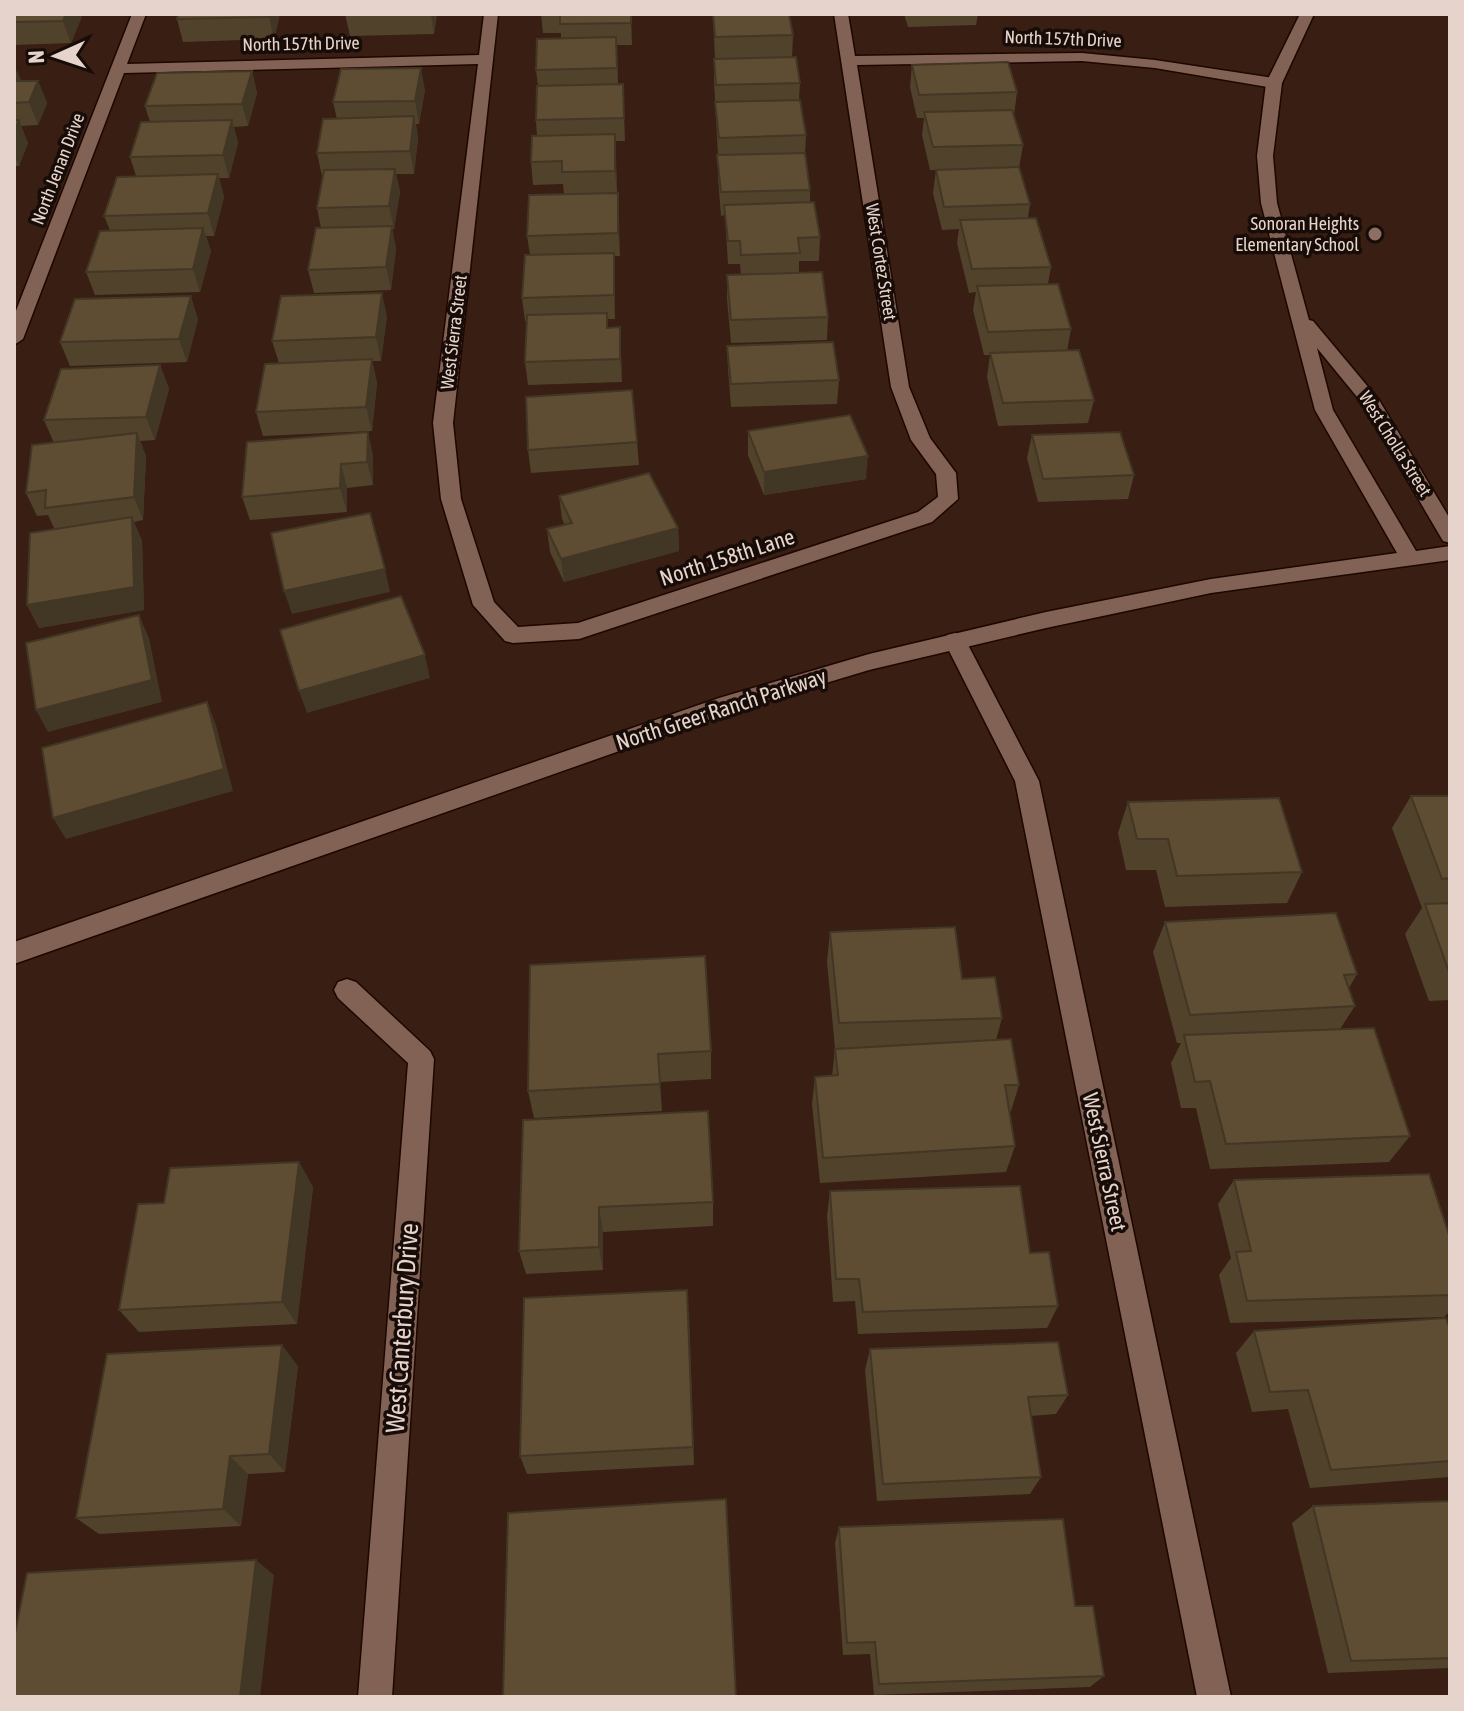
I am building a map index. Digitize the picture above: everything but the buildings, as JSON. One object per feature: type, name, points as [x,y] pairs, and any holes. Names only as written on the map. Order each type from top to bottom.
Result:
[{"type":"street","name":"North Jenan Drive","points":[[14,339],[139,14]]},
{"type":"street","name":"West Sierra Street","points":[[491,14],[443,423],[451,499],[484,605],[513,635]]},
{"type":"street","name":"West Cortez Street","points":[[841,14],[900,387],[921,440],[946,473],[948,499]]},
{"type":"street","name":"West Cholla Street","points":[[1307,14],[1274,83],[1265,156],[1269,203],[1324,410],[1410,558]]},
{"type":"street","name":"North 157th Drive","points":[[849,61],[1082,57],[1155,64],[1274,83]]},
{"type":"street","name":"North 157th Drive","points":[[118,69],[486,59]]},
{"type":"street","name":"West Cholla Street","points":[[1302,320],[1370,400],[1450,536]]},
{"type":"street","name":"North 158th Lane","points":[[513,635],[579,631],[925,517],[948,499]]},
{"type":"street","name":"North Greer Ranch Parkway","points":[[14,953],[727,704],[869,662],[1211,586],[1450,553]]},
{"type":"street","name":"West Sierra Street","points":[[955,641],[1027,781],[1214,1697]]},
{"type":"street","name":"West Canterbury Drive","points":[[347,990],[421,1059],[375,1697]]},
{"type":"place","name":"Sonoran Heights Elementary School","points":[[1375,234]]}]
